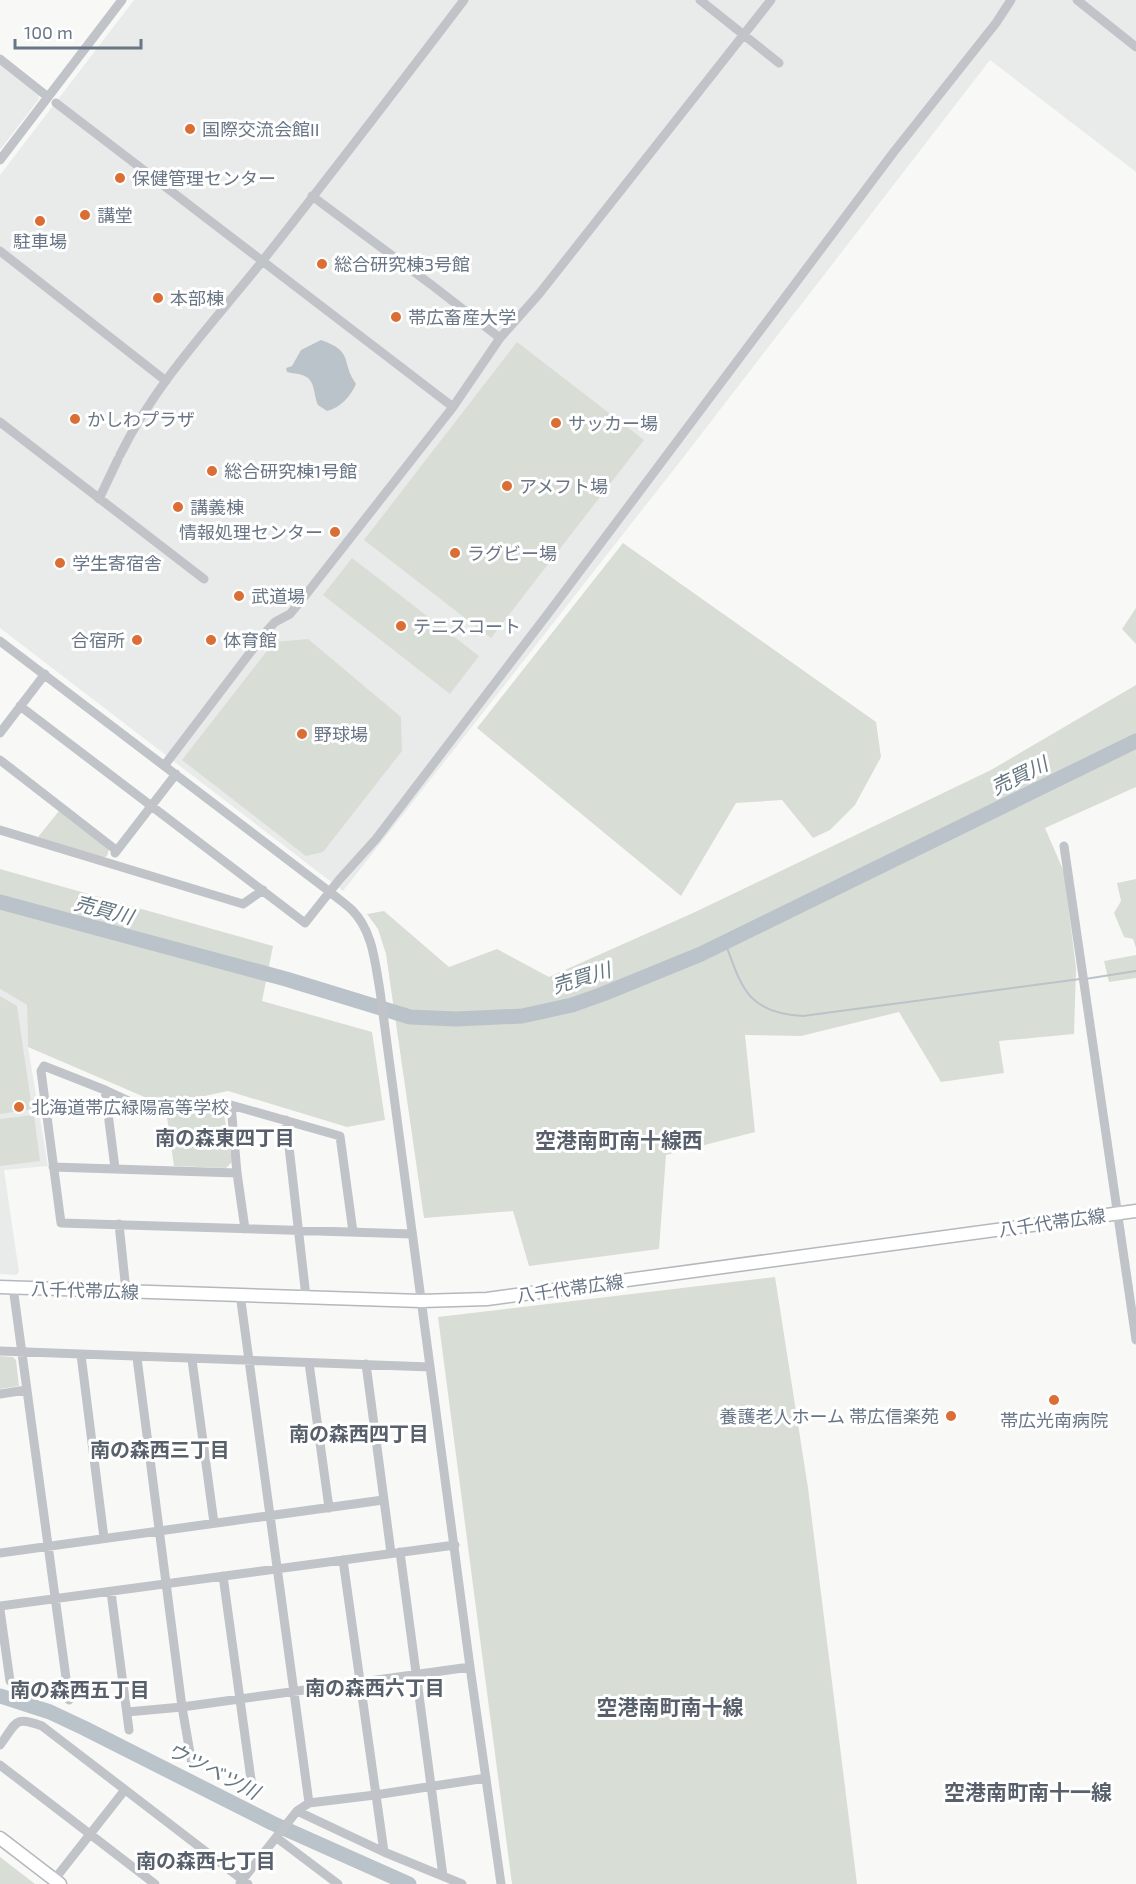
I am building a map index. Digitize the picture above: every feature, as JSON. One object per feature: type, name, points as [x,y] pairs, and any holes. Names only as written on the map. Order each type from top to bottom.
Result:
[{"type":"main road","name":"八千代帯広線","points":[[6,1287],[421,1301],[487,1299],[1136,1211]]},
{"type":"main road","points":[[0,1838],[57,1882]]},
{"type":"street","points":[[0,160],[52,100],[122,0]]},
{"type":"street","points":[[99,499],[132,430],[166,381],[464,0]]},
{"type":"street","points":[[700,0],[779,63]]},
{"type":"street","points":[[164,766],[265,633],[275,622],[290,614],[453,407],[500,338],[539,294],[771,0]]},
{"type":"street","points":[[20,706],[305,923],[376,839],[893,153],[996,23],[1011,0]]},
{"type":"street","points":[[1077,0],[1136,47]]},
{"type":"street","points":[[0,59],[453,407]]},
{"type":"street","points":[[312,196],[500,338]]},
{"type":"street","points":[[0,251],[166,381]]},
{"type":"street","points":[[0,422],[204,579]]},
{"type":"street","points":[[0,641],[330,892],[353,911],[373,948],[501,1884]]},
{"type":"street","points":[[0,733],[45,674]]},
{"type":"street","points":[[0,760],[116,850]]},
{"type":"street","points":[[110,863],[116,850],[176,774]]},
{"type":"street","points":[[0,830],[243,904],[262,890]]},
{"type":"street","points":[[1064,846],[1136,1340]]},
{"type":"street","points":[[352,1232],[340,1136],[231,1105],[155,1113],[44,1066],[41,1071],[61,1223],[412,1234]]},
{"type":"street","points":[[105,1090],[115,1168]]},
{"type":"street","points":[[231,1105],[245,1229]]},
{"type":"street","points":[[286,1120],[306,1297]]},
{"type":"street","points":[[53,1167],[237,1173]]},
{"type":"street","points":[[119,1224],[126,1291]]},
{"type":"street","points":[[6,1287],[22,1352],[69,1700]]},
{"type":"street","points":[[240,1294],[309,1803]]},
{"type":"street","points":[[0,1351],[137,1358],[430,1367]]},
{"type":"street","points":[[81,1355],[105,1538]]},
{"type":"street","points":[[137,1358],[182,1707],[192,1764]]},
{"type":"street","points":[[192,1360],[214,1523]]},
{"type":"street","points":[[309,1363],[329,1508]]},
{"type":"street","points":[[366,1365],[383,1500],[417,1674],[443,1876]]},
{"type":"street","points":[[0,1394],[26,1390]]},
{"type":"street","points":[[0,1553],[383,1500]]},
{"type":"street","points":[[10,1681],[0,1608],[455,1545]]},
{"type":"street","points":[[343,1560],[384,1852]]},
{"type":"street","points":[[224,1576],[253,1794]]},
{"type":"street","points":[[111,1592],[129,1730]]},
{"type":"street","points":[[128,1712],[182,1707],[470,1667]]},
{"type":"street","points":[[0,1745],[19,1721],[24,1719],[42,1726],[243,1883],[294,1815],[309,1803],[486,1778]]},
{"type":"street","points":[[0,1765],[155,1884]]},
{"type":"street","points":[[57,1882],[124,1791]]},
{"type":"street","points":[[294,1815],[462,1884]]},
{"type":"street","points":[[278,1835],[338,1884]]},
{"type":"shaded area","name":"帯広畜産大学","points":[[134,0],[1136,0],[1136,172],[990,60],[682,459],[343,891],[0,628],[0,175]]},
{"type":"shaded area","points":[[0,64],[38,93],[39,99],[0,150]]},
{"type":"shaded area","points":[[321,340],[332,344],[343,353],[356,384],[344,401],[327,411],[318,405],[310,380],[302,375],[287,372],[286,368],[292,366],[301,350]]},
{"type":"shaded area","points":[[517,342],[644,440],[491,638],[364,540]]},
{"type":"shaded area","points":[[623,543],[876,722],[881,757],[855,805],[830,830],[813,838],[782,800],[736,803],[681,896],[477,728]]},
{"type":"shaded area","name":"テニスコート","points":[[352,558],[479,656],[450,694],[323,595]]},
{"type":"shaded area","points":[[1136,608],[1136,644],[1122,629]]},
{"type":"shaded area","name":"野球場","points":[[308,639],[401,717],[402,751],[323,852],[306,856],[182,760],[274,642]]},
{"type":"shaded area","points":[[1136,685],[1136,787],[1045,828],[1064,872],[1076,968],[1074,1034],[999,1041],[1004,1073],[941,1082],[899,1012],[801,1036],[745,1035],[755,1132],[666,1155],[659,1249],[529,1266],[513,1211],[424,1218],[386,954],[378,929],[367,914],[384,911],[449,967],[497,949],[549,977],[693,913],[991,770]]},
{"type":"shaded area","points":[[59,811],[109,849],[107,856],[103,858],[38,837]]},
{"type":"shaded area","points":[[0,869],[273,946],[262,1001],[372,1032],[385,1120],[347,1127],[228,1091],[163,1105],[28,1047],[27,1005],[0,989]]},
{"type":"shaded area","points":[[1136,879],[1136,948],[1133,939],[1124,937],[1114,913],[1121,901],[1117,883]]},
{"type":"shaded area","points":[[1136,955],[1136,978],[1109,982],[1104,961]]},
{"type":"shaded area","name":"北海道帯広緑陽高等学校","points":[[0,989],[27,1005],[28,1047],[48,1166],[4,1170],[19,1272],[16,1275],[0,1274]]},
{"type":"shaded area","points":[[0,996],[17,1006],[32,1109],[0,1114]]},
{"type":"shaded area","points":[[219,1110],[224,1114],[232,1162],[226,1168],[174,1166],[167,1117]]},
{"type":"shaded area","points":[[34,1115],[40,1161],[0,1166],[0,1119]]},
{"type":"shaded area","points":[[775,1277],[808,1488],[857,1884],[512,1884],[438,1317]]},
{"type":"shaded area","points":[[0,1356],[13,1357],[16,1360],[19,1386],[0,1389]]},
{"type":"shaded area","points":[[0,1857],[35,1884],[0,1884]]},
{"type":"waterway","name":"売買川","points":[[0,902],[286,979],[410,1017],[456,1019],[522,1016],[572,1005],[701,954],[1136,741]]},
{"type":"waterway","points":[[725,942],[737,973],[750,996],[770,1010],[803,1016],[1080,979]]},
{"type":"waterway","points":[[1085,979],[1136,971]]},
{"type":"waterway","name":"ウツベツ川","points":[[0,1696],[50,1712],[272,1823],[409,1884]]},
{"type":"place","name":"国際交流会館II","points":[[190,129]]},
{"type":"place","name":"保健管理センター","points":[[120,178]]},
{"type":"place","name":"講堂","points":[[85,215]]},
{"type":"place","name":"駐車場","points":[[40,221]]},
{"type":"place","name":"総合研究棟3号館","points":[[322,264]]},
{"type":"place","name":"本部棟","points":[[158,298]]},
{"type":"place","name":"帯広畜産大学","points":[[396,317]]},
{"type":"place","name":"かしわプラザ","points":[[75,419]]},
{"type":"place","name":"サッカー場","points":[[556,423]]},
{"type":"place","name":"総合研究棟1号館","points":[[212,471]]},
{"type":"place","name":"アメフト場","points":[[507,486]]},
{"type":"place","name":"講義棟","points":[[178,507]]},
{"type":"place","name":"情報処理センター","points":[[335,532]]},
{"type":"place","name":"ラグビー場","points":[[455,553]]},
{"type":"place","name":"学生寄宿舎","points":[[60,563]]},
{"type":"place","name":"武道場","points":[[239,596]]},
{"type":"place","name":"テニスコート","points":[[401,626]]},
{"type":"place","name":"合宿所","points":[[137,640]]},
{"type":"place","name":"体育館","points":[[211,640]]},
{"type":"place","name":"野球場","points":[[302,734]]},
{"type":"place","name":"北海道帯広緑陽高等学校","points":[[19,1107]]},
{"type":"place","name":"帯広光南病院","points":[[1054,1400]]},
{"type":"place","name":"養護老人ホーム 帯広信楽苑","points":[[951,1416]]},
{"type":"district","name":"南の森東四丁目","points":[[225,1137]]},
{"type":"district","name":"空港南町南十線西","points":[[619,1139]]},
{"type":"district","name":"南の森西四丁目","points":[[359,1433]]},
{"type":"district","name":"南の森西三丁目","points":[[160,1449]]},
{"type":"district","name":"南の森西六丁目","points":[[375,1687]]},
{"type":"district","name":"南の森西五丁目","points":[[80,1689]]},
{"type":"district","name":"空港南町南十線","points":[[670,1706]]},
{"type":"district","name":"空港南町南十一線","points":[[1028,1791]]},
{"type":"district","name":"南の森西七丁目","points":[[206,1860]]}]
